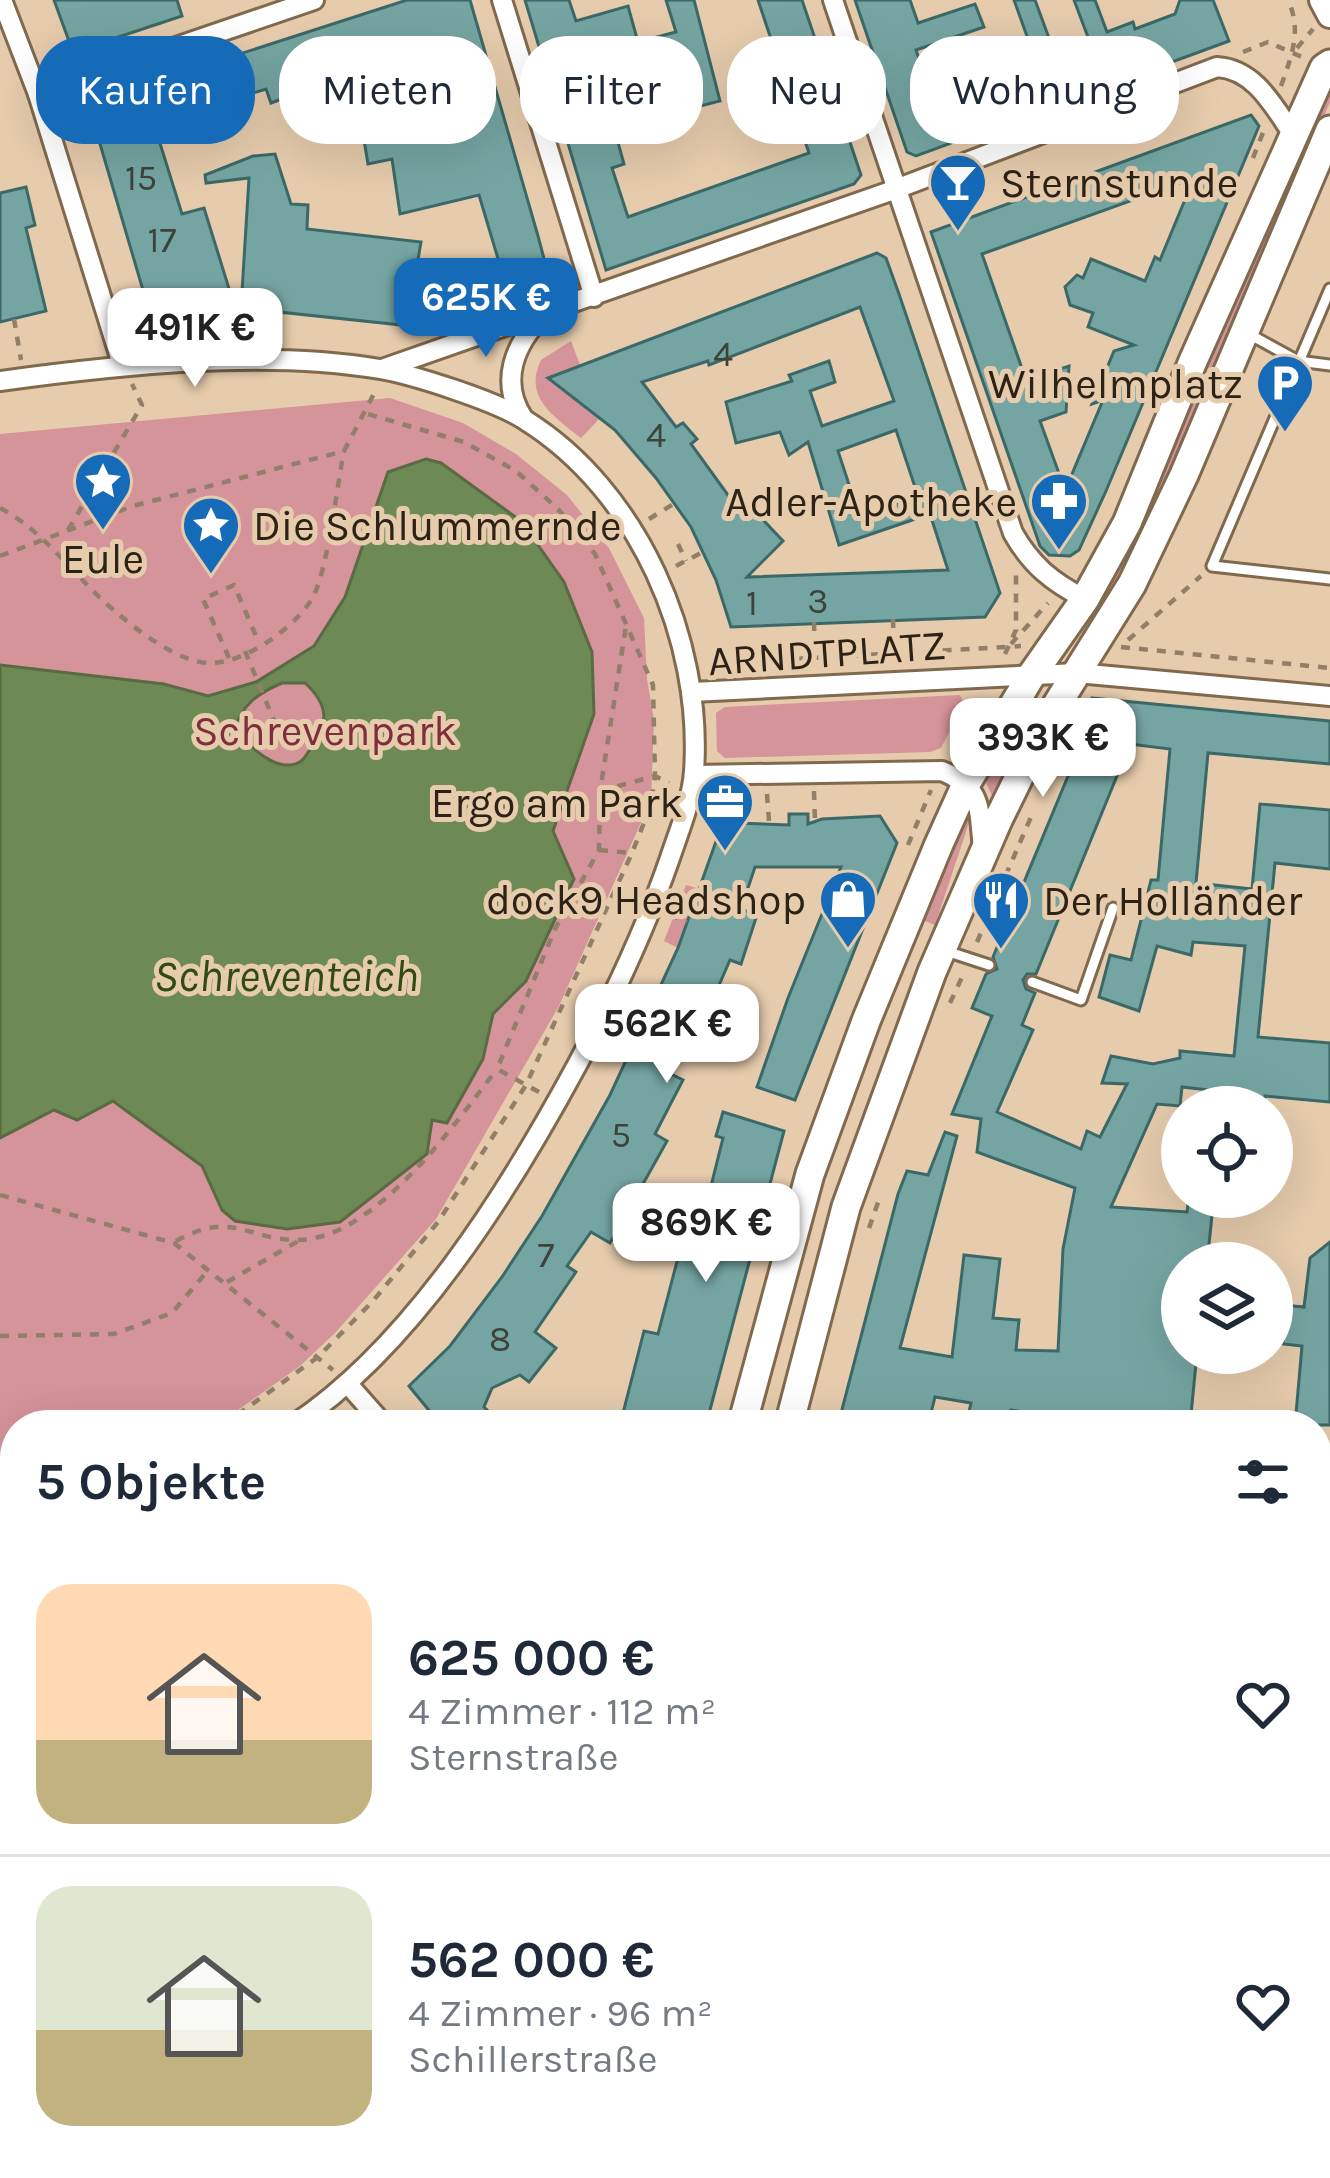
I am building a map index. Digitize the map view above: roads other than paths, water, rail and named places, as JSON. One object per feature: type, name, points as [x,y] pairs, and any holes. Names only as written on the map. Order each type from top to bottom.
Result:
[{"type":"main road","points":[[746,1410],[809,1174],[894,951],[968,782],[1073,593],[1127,523],[1292,134],[1330,64]]},
{"type":"main road","points":[[793,1410],[845,1207],[942,949],[1046,722],[1089,673],[1184,476],[1330,130]]},
{"type":"street","points":[[2,0],[36,89]]},
{"type":"street","points":[[208,36],[314,0]]},
{"type":"street","points":[[502,0],[594,297]]},
{"type":"street","points":[[833,0],[1013,532],[1027,558],[1073,593]]},
{"type":"street","points":[[1322,0],[1330,15]]},
{"type":"street","points":[[379,369],[895,189],[1217,67],[1235,68],[1257,86],[1292,134]]},
{"type":"street","points":[[54,144],[122,364]]},
{"type":"street","points":[[523,418],[512,394],[512,365],[524,336],[544,314]]},
{"type":"street","points":[[0,381],[122,364],[268,362],[379,369],[523,418],[604,488],[631,530],[671,607],[692,692]]},
{"type":"street","points":[[1031,676],[1089,673],[1330,696]]},
{"type":"street","name":"ARNDTPLATZ","points":[[312,1410],[347,1383],[412,1315],[467,1241],[557,1102],[647,924],[680,832],[692,692],[1031,676]]},
{"type":"street","points":[[686,781],[929,770],[968,782],[976,795],[984,853]]},
{"type":"street","points":[[347,1383],[371,1410]]},
{"type":"lane","points":[[1330,289],[1212,566],[1330,579]]},
{"type":"lane","points":[[1245,332],[1298,361],[1330,364]]},
{"type":"lane","points":[[1032,982],[1081,1000],[1113,908]]},
{"type":"lane","points":[[942,949],[989,965]]},
{"type":"water","name":"Schreventeich","points":[[426,459],[441,463],[521,521],[564,582],[592,652],[594,714],[553,831],[574,879],[526,981],[493,1014],[483,1059],[447,1123],[432,1120],[427,1154],[340,1222],[287,1229],[235,1221],[222,1210],[202,1166],[113,1101],[77,1120],[54,1110],[0,1138],[0,665],[164,684],[208,696],[256,682],[314,646],[345,597],[388,472]],"holes":[[[282,683],[305,683],[324,714],[317,739],[300,762],[275,762],[234,732],[245,708],[258,696]]]},
{"type":"place","name":"Sternstunde","points":[[958,233]]},
{"type":"place","name":"Wilhelmplatz","points":[[1285,434]]},
{"type":"place","name":"Eule","points":[[103,532]]},
{"type":"place","name":"Adler-Apotheke","points":[[1059,552]]},
{"type":"place","name":"Die Schlummernde","points":[[211,576]]},
{"type":"place","name":"Ergo am Park","points":[[725,853]]},
{"type":"place","name":"dock9 Headshop","points":[[848,950]]},
{"type":"place","name":"Der Holländer","points":[[1001,951]]},
{"type":"park label","name":"Schrevenpark","points":[[325,730]]}]
